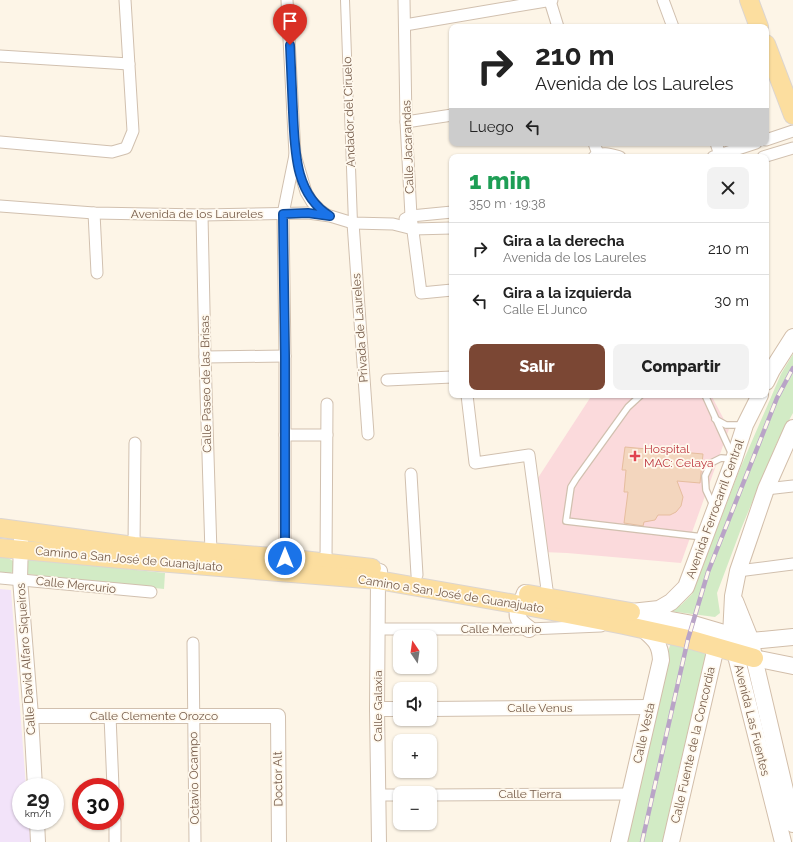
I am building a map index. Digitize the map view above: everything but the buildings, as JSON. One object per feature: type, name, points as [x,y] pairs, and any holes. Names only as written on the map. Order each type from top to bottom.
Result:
[{"type":"main road","points":[[749,0],[758,24]]},
{"type":"main road","points":[[769,52],[793,114]]},
{"type":"main road","points":[[769,372],[793,337]]},
{"type":"main road","name":"Avenida Ferrocarril Central","points":[[628,619],[659,609],[671,602],[686,587],[745,426],[759,398]]},
{"type":"main road","name":"Avenida Las Fuentes","points":[[783,842],[731,636],[733,596],[738,571],[766,489],[782,449],[793,428]]},
{"type":"main road","name":"Camino a San José de Guanajuato","points":[[0,528],[134,546],[285,558],[326,563],[379,575],[523,599],[628,619],[693,624],[731,636],[751,640],[793,637]]},
{"type":"main road","name":"Camino a San José de Guanajuato","points":[[0,548],[121,560],[379,575],[417,574],[523,599],[548,597],[628,619],[643,629],[688,639],[735,654],[754,658]]},
{"type":"main road","points":[[121,560],[132,556],[206,562],[210,559],[211,553]]},
{"type":"main road","name":"Avenida Las Fuentes","points":[[733,596],[751,640],[793,824]]},
{"type":"main road","points":[[523,599],[517,612],[517,617],[521,624],[528,629]]},
{"type":"main road","name":"Calle Vesta","points":[[619,842],[661,660],[661,648],[643,629]]},
{"type":"main road","name":"Calle Fuente de la Concordia","points":[[671,842],[716,647]]},
{"type":"main road","points":[[754,658],[793,666]]},
{"type":"street","points":[[0,142],[112,152],[126,148],[133,131],[125,0]]},
{"type":"street","points":[[287,0],[295,155],[306,192],[312,202],[320,210],[330,216]]},
{"type":"street","name":"Andador del Ciruelo","points":[[345,0],[353,223]]},
{"type":"street","name":"Calle Jacarandas","points":[[404,0],[406,122],[411,216],[421,293],[449,290]]},
{"type":"street","points":[[405,25],[551,0],[557,24]]},
{"type":"street","points":[[663,0],[672,24]]},
{"type":"street","points":[[0,56],[129,64]]},
{"type":"street","points":[[406,122],[449,115]]},
{"type":"street","points":[[769,139],[793,131]]},
{"type":"street","points":[[723,154],[747,146]]},
{"type":"street","points":[[769,155],[793,148]]},
{"type":"street","points":[[285,558],[283,214],[295,155]]},
{"type":"street","name":"Avenida de los Laureles","points":[[0,206],[94,213],[308,213],[330,216],[353,223],[393,224],[412,229],[449,228]]},
{"type":"street","name":"Avenida de los Laureles","points":[[393,224],[411,216],[449,212]]},
{"type":"street","points":[[94,213],[97,273]]},
{"type":"street","name":"Calle Paseo de las Brisas","points":[[202,214],[211,553]]},
{"type":"street","name":"Privada de Laureles","points":[[353,223],[368,434]]},
{"type":"street","points":[[205,357],[285,356]]},
{"type":"street","points":[[387,380],[449,377]]},
{"type":"street","points":[[467,398],[475,463],[529,456],[548,597]]},
{"type":"street","points":[[326,563],[328,404]]},
{"type":"street","points":[[285,435],[327,435]]},
{"type":"street","points":[[134,546],[135,443]]},
{"type":"street","points":[[411,474],[417,574]]},
{"type":"street","points":[[766,489],[793,486]]},
{"type":"street","name":"Calle David Alfaro Siqueiros","points":[[21,530],[22,550],[20,580],[34,778]]},
{"type":"street","points":[[738,571],[793,564]]},
{"type":"street","name":"Calle Galaxia","points":[[379,575],[377,709],[379,842]]},
{"type":"street","name":"Calle Mercurio","points":[[0,578],[151,592]]},
{"type":"street","name":"Calle Mercurio","points":[[378,629],[528,629],[628,619]]},
{"type":"street","name":"Octavio Ocampo","points":[[192,643],[195,842]]},
{"type":"street","name":"Calle Venus","points":[[437,709],[650,707]]},
{"type":"street","points":[[377,709],[393,709]]},
{"type":"street","name":"Calle Clemente Orozco","points":[[31,716],[278,716]]},
{"type":"street","points":[[110,716],[113,778]]},
{"type":"street","name":"Doctor Alt","points":[[278,716],[279,842]]},
{"type":"street","name":"Calle Tierra","points":[[437,795],[630,794]]},
{"type":"street","points":[[378,795],[393,795]]},
{"type":"street","points":[[37,830],[38,842]]},
{"type":"street","points":[[114,830],[115,842]]},
{"type":"lane","points":[[638,398],[628,407],[571,487],[566,521],[704,538]]},
{"type":"lane","points":[[706,398],[734,459]]},
{"type":"lane","points":[[715,419],[726,425],[745,426]]},
{"type":"shaded area","name":"Hospital MAC: Celaya","points":[[590,398],[713,398],[729,429],[681,563],[543,552],[534,484]]},
{"type":"shaded area","points":[[0,589],[11,590],[25,778],[12,778],[12,830],[30,830],[31,842],[0,842]]},
{"type":"green space","points":[[793,354],[793,413],[778,440],[741,529],[717,593],[720,613],[715,617],[669,611],[681,605],[692,594],[739,471],[781,374]]},
{"type":"green space","points":[[0,557],[8,558],[13,561],[15,569],[11,573],[0,574]]},
{"type":"green space","points":[[31,559],[165,573],[164,589],[27,574],[22,563]]},
{"type":"green space","points":[[679,641],[710,655],[678,772],[663,842],[626,842],[666,656],[671,643]]},
{"type":"railway","points":[[642,842],[688,639],[708,572],[777,398],[793,368]]},
{"type":"place","name":"Hospital MAC: Celaya","points":[[635,456]]},
{"type":"route","points":[[285,558],[283,214],[308,213],[330,216],[320,210],[312,202],[306,192],[298,168],[295,155],[290,45]]}]
